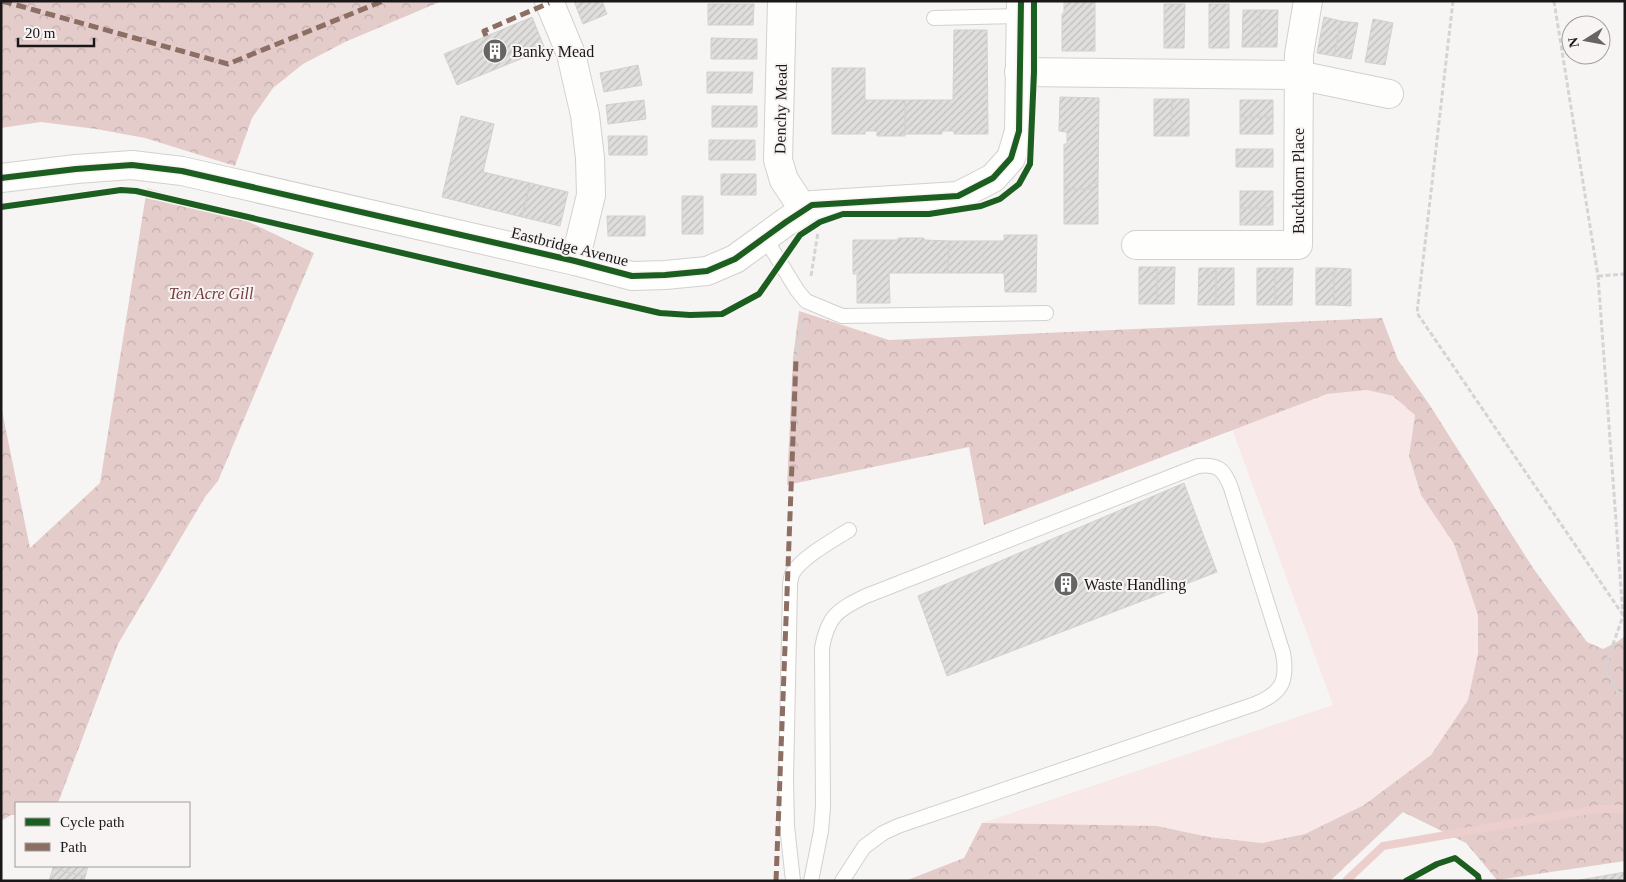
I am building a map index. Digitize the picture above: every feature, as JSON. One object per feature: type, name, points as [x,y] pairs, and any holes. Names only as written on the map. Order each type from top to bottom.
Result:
[{"type":"street","points":[[548,1],[571,54],[585,115],[590,158],[590,195],[575,261]]},
{"type":"street","name":"Denchy Mead","points":[[782,1],[778,160],[784,180],[804,210]]},
{"type":"street","name":"Buckthorn Place","points":[[1136,245],[1298,245],[1298,54],[1308,1]]},
{"type":"street","name":"Eastbridge Avenue","points":[[1,178],[132,164],[182,171],[575,261],[632,276],[707,271],[735,259],[812,205],[958,196],[993,178],[1011,158],[1019,131],[1020,9]]},
{"type":"street","points":[[1019,72],[1298,75],[1389,94]]},
{"type":"lane","points":[[934,18],[1020,9]]},
{"type":"lane","points":[[766,238],[806,301],[842,316],[1046,313]]},
{"type":"lane","points":[[811,881],[821,831],[823,807],[822,648],[826,630],[833,617],[847,605],[866,596],[1198,466],[1209,465],[1221,469],[1228,478],[1283,653],[1285,674],[1281,686],[1275,694],[1255,704],[898,826],[883,833],[864,847],[842,881]]},
{"type":"lane","points":[[793,881],[787,826],[786,780],[790,586],[792,575],[799,566],[812,554],[849,530]]},
{"type":"path","points":[[1453,1],[1417,313],[1623,616]]},
{"type":"path","points":[[1554,1],[1598,276],[1623,616],[1605,667],[1618,693],[1625,694]]},
{"type":"path","points":[[1598,276],[1625,274]]},
{"type":"shaded area","points":[[1367,390],[1393,396],[1415,415],[1409,456],[1421,495],[1454,544],[1478,615],[1478,653],[1468,700],[1431,755],[1364,805],[1305,834],[1262,843],[1209,837],[1157,826],[982,823],[1333,705],[1232,429],[1327,394]]},
{"type":"green space","points":[[4,1],[442,1],[345,42],[303,64],[273,88],[252,118],[235,166],[145,138],[96,129],[41,122],[1,128],[1,10]]},
{"type":"green space","name":"Ten Acre Gill","points":[[147,188],[226,211],[314,253],[218,481],[205,497],[118,644],[58,802],[15,802],[15,815],[11,815],[1,821],[1,406],[30,548],[100,483]]},
{"type":"green space","points":[[799,311],[889,340],[1382,318],[1398,360],[1429,404],[1533,568],[1587,642],[1603,649],[1625,636],[1625,861],[1497,880],[1466,843],[1403,812],[1330,881],[905,881],[964,858],[982,823],[1157,826],[1209,837],[1262,843],[1305,834],[1364,805],[1431,755],[1468,700],[1478,653],[1478,615],[1454,544],[1421,495],[1409,456],[1415,415],[1393,396],[1367,390],[1327,394],[984,525],[969,447],[787,485],[793,358]]},
{"type":"building","points":[[574,1],[602,1],[607,14],[583,24]]},
{"type":"building","points":[[1064,1],[1095,1],[1095,51],[1062,51]]},
{"type":"building","points":[[708,4],[754,4],[753,25],[708,25]]},
{"type":"building","points":[[1164,4],[1185,4],[1184,48],[1164,48]]},
{"type":"building","points":[[1209,4],[1229,4],[1229,48],[1209,48]]},
{"type":"building","points":[[1243,10],[1260,10],[1260,47],[1242,47]]},
{"type":"building","points":[[1260,10],[1278,10],[1277,47],[1260,47]]},
{"type":"building","name":"Banky Mead","points":[[532,17],[545,49],[457,85],[444,54]]},
{"type":"building","points":[[1324,17],[1341,21],[1334,56],[1317,53]]},
{"type":"building","points":[[1373,19],[1393,23],[1385,65],[1365,62]]},
{"type":"building","points":[[1341,21],[1358,23],[1351,59],[1334,56]]},
{"type":"building","points":[[954,30],[987,30],[988,134],[954,134],[954,131],[942,131],[942,134],[905,134],[905,100],[953,100]]},
{"type":"building","points":[[711,38],[757,39],[757,59],[711,59]]},
{"type":"building","points":[[638,65],[642,85],[604,92],[600,73]]},
{"type":"building","points":[[832,68],[865,68],[865,100],[905,100],[905,136],[877,136],[877,131],[865,131],[865,134],[832,134]]},
{"type":"building","points":[[707,72],[753,72],[752,93],[707,93]]},
{"type":"building","points":[[1060,97],[1099,98],[1098,183],[1091,183],[1091,189],[1064,189],[1064,144],[1067,144],[1067,132],[1059,131]]},
{"type":"building","points":[[1154,99],[1172,99],[1171,136],[1154,136]]},
{"type":"building","points":[[1172,99],[1189,99],[1189,136],[1171,136]]},
{"type":"building","points":[[644,100],[646,119],[608,124],[606,105]]},
{"type":"building","points":[[1240,100],[1273,100],[1273,117],[1240,117]]},
{"type":"building","points":[[712,106],[757,106],[757,127],[712,127]]},
{"type":"building","points":[[461,116],[494,124],[483,172],[530,183],[522,217],[442,197]]},
{"type":"building","points":[[1240,117],[1273,117],[1273,134],[1240,134]]},
{"type":"building","points":[[608,136],[647,136],[647,155],[609,155]]},
{"type":"building","points":[[709,140],[755,140],[755,160],[709,160]]},
{"type":"building","points":[[1236,149],[1273,149],[1273,167],[1236,167]]},
{"type":"building","points":[[721,174],[756,174],[756,195],[721,195]]},
{"type":"building","points":[[530,183],[568,192],[560,226],[522,217]]},
{"type":"building","points":[[1091,183],[1098,183],[1098,224],[1064,224],[1064,189],[1091,189]]},
{"type":"building","points":[[1240,191],[1273,191],[1273,208],[1240,208]]},
{"type":"building","points":[[682,196],[703,196],[703,234],[682,234]]},
{"type":"building","points":[[1240,208],[1273,208],[1273,225],[1240,225]]},
{"type":"building","points":[[607,216],[645,216],[645,236],[608,236]]},
{"type":"building","points":[[1004,235],[1037,235],[1036,292],[1005,292],[1004,273],[948,273],[949,241],[1004,241]]},
{"type":"building","points":[[898,238],[924,238],[924,240],[949,241],[948,273],[889,273],[890,303],[857,303],[857,275],[859,276],[859,274],[853,274],[853,240],[898,240]]},
{"type":"building","points":[[1139,267],[1157,267],[1157,304],[1139,304]]},
{"type":"building","points":[[1157,267],[1175,267],[1174,304],[1157,304]]},
{"type":"building","points":[[1199,268],[1216,268],[1216,305],[1198,305]]},
{"type":"building","points":[[1216,268],[1234,268],[1234,305],[1216,305]]},
{"type":"building","points":[[1257,268],[1275,268],[1275,305],[1257,305]]},
{"type":"building","points":[[1275,268],[1293,268],[1292,305],[1275,305]]},
{"type":"building","points":[[1316,268],[1334,268],[1334,305],[1316,305]]},
{"type":"building","points":[[1334,268],[1351,269],[1351,306],[1334,305]]},
{"type":"building","name":"Waste Handling","points":[[1184,483],[1217,572],[947,676],[918,596]]},
{"type":"building","points":[[53,867],[88,867],[85,877]]},
{"type":"building","points":[[53,868],[85,877],[84,881],[49,881]]},
{"type":"building","points":[[1625,872],[1625,881],[1574,881]]},
{"type":"waterway","points":[[1346,881],[1383,846],[1596,809],[1625,809]]},
{"type":"marked path","points":[[2,1],[228,64],[383,1]]},
{"type":"marked path","points":[[486,36],[484,31],[549,3]]},
{"type":"marked path","points":[[776,881],[796,359]]},
{"type":"cycle path","points":[[1,178],[76,169],[132,165],[182,171],[575,261],[632,276],[707,271],[735,259],[812,205],[958,196],[993,178],[1011,158],[1019,131],[1021,1]]},
{"type":"cycle path","points":[[1,207],[121,190],[136,191],[660,313],[690,315],[722,314],[759,294],[800,235],[820,222],[843,214],[929,214],[981,206],[1000,199],[1019,184],[1030,164],[1034,72],[1034,1]]},
{"type":"cycle path","points":[[1406,881],[1437,864],[1455,858],[1478,876],[1479,881]]},
{"type":"place","name":"Banky Mead","points":[[495,51]]},
{"type":"place","name":"Waste Handling","points":[[1066,584]]}]
